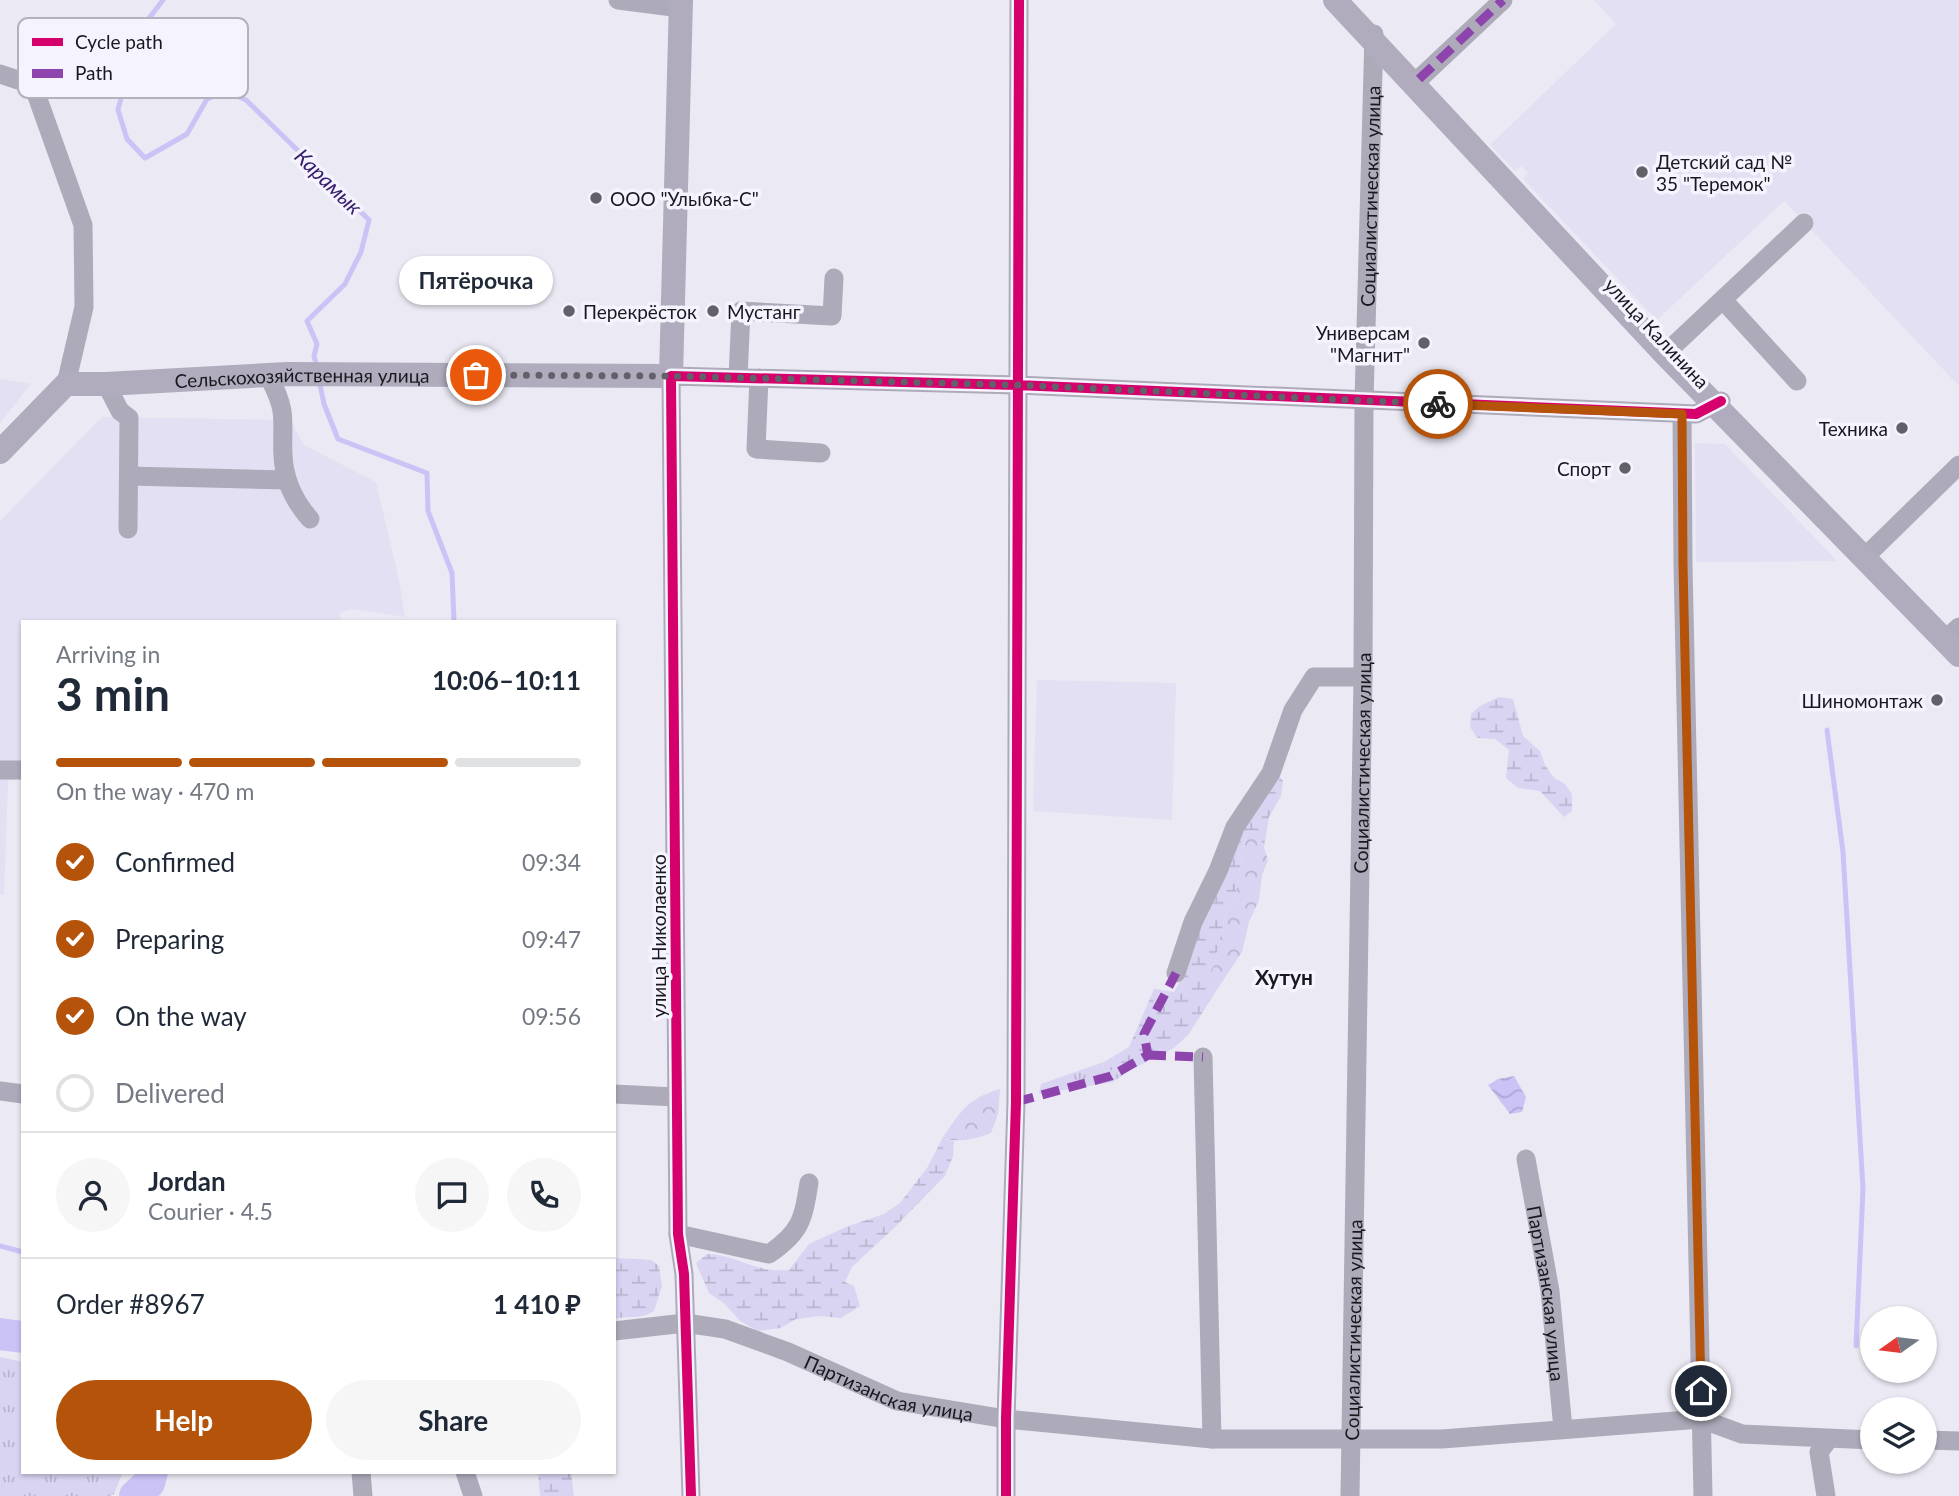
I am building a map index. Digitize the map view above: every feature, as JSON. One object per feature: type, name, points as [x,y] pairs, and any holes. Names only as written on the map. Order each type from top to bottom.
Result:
[{"type":"main road","points":[[1335,0],[1374,36],[1718,403],[1955,639]]},
{"type":"main road","name":"улица Калинина","points":[[1347,0],[1374,36],[1419,79],[1718,403],[1955,639]]},
{"type":"main road","name":"улица Николаенко","points":[[671,376],[681,4]]},
{"type":"main road","name":"Сельскохозяйственная улица","points":[[66,384],[278,375],[671,376]]},
{"type":"main road","points":[[0,452],[66,384]]},
{"type":"street","points":[[618,0],[681,4]]},
{"type":"street","points":[[1006,1496],[1016,1102],[1019,0]]},
{"type":"street","points":[[1419,79],[1503,0]]},
{"type":"street","name":"Социалистическая улица","points":[[1350,1496],[1363,677],[1364,401],[1374,36]]},
{"type":"street","points":[[0,75],[18,80]]},
{"type":"street","points":[[38,98],[83,225],[84,307],[66,384]]},
{"type":"street","points":[[1670,349],[1804,223]]},
{"type":"street","points":[[738,378],[741,311],[832,316],[834,278]]},
{"type":"street","points":[[1723,300],[1797,381]]},
{"type":"street","points":[[278,375],[287,480],[301,509],[310,519]]},
{"type":"street","name":"Сельскохозяйственная улица","points":[[671,376],[1017,385],[1682,414],[1696,414],[1718,403]]},
{"type":"street","name":"улица Николаенко","points":[[671,376],[678,1234],[684,1274],[691,1496]]},
{"type":"street","points":[[759,378],[756,449],[821,453]]},
{"type":"street","points":[[106,384],[120,411],[129,418],[128,530]]},
{"type":"street","points":[[1682,414],[1703,1496]]},
{"type":"street","points":[[1869,553],[1959,465]]},
{"type":"street","points":[[129,476],[287,480]]},
{"type":"street","points":[[1176,973],[1193,922],[1218,872],[1236,827],[1271,773],[1293,710],[1314,677],[1363,677]]},
{"type":"street","points":[[0,770],[21,770]]},
{"type":"street","points":[[1203,1057],[1212,1439]]},
{"type":"street","points":[[0,1091],[21,1094]]},
{"type":"street","points":[[616,1094],[676,1097]]},
{"type":"street","name":"Партизанская улица","points":[[1526,1159],[1550,1291],[1563,1429]]},
{"type":"street","points":[[678,1234],[769,1254],[790,1239],[804,1216],[809,1183]]},
{"type":"street","name":"Партизанская улица","points":[[616,1331],[685,1323],[725,1329],[788,1352],[897,1401],[1006,1419],[1212,1439],[1441,1439],[1702,1419],[1742,1434],[1860,1440]]},
{"type":"street","points":[[1826,1496],[1819,1452],[1829,1439]]},
{"type":"street","points":[[1937,1440],[1959,1441]]},
{"type":"street","points":[[362,1474],[363,1496]]},
{"type":"street","points":[[466,1474],[473,1496]]},
{"type":"shaded area","points":[[1594,0],[1959,0],[1959,386],[1784,201],[1657,320],[1523,179],[1528,173],[1521,166],[1515,171],[1490,145],[1616,24]]},
{"type":"shaded area","points":[[0,379],[31,384],[0,423]]},
{"type":"shaded area","points":[[102,417],[290,420],[304,445],[376,482],[405,617],[353,609],[340,612],[341,620],[21,620],[21,780],[8,780],[4,895],[0,894],[0,521]]},
{"type":"shaded area","points":[[1695,443],[1725,444],[1837,561],[1696,562]]},
{"type":"shaded area","points":[[1037,680],[1176,683],[1172,820],[1033,811]]},
{"type":"green space","points":[[1499,697],[1513,699],[1523,736],[1540,751],[1554,778],[1565,784],[1572,794],[1572,811],[1564,817],[1540,791],[1518,788],[1506,778],[1509,750],[1495,739],[1477,738],[1470,727],[1471,714],[1480,706]]},
{"type":"green space","points":[[1277,773],[1283,781],[1281,796],[1269,817],[1264,847],[1255,833],[1248,830],[1234,904],[1225,916],[1214,965],[1207,977],[1216,991],[1189,1034],[1174,1048],[1130,1070],[1103,1070],[1104,1062],[1129,1047],[1154,989],[1174,992],[1182,978],[1186,959],[1234,845]]},
{"type":"green space","points":[[1248,830],[1255,833],[1268,860],[1262,875],[1259,900],[1249,922],[1242,952],[1216,991],[1207,977],[1214,965],[1225,916],[1234,904]]},
{"type":"green space","points":[[1104,1062],[1103,1070],[1130,1070],[1113,1082],[1039,1094],[1041,1084]]},
{"type":"green space","points":[[1000,1089],[998,1114],[991,1133],[967,1140],[942,1139],[966,1107],[980,1097]]},
{"type":"green space","points":[[942,1139],[954,1141],[953,1156],[945,1176],[852,1267],[845,1282],[854,1286],[860,1306],[841,1318],[820,1316],[796,1319],[781,1328],[758,1331],[740,1321],[724,1303],[709,1293],[696,1263],[707,1254],[728,1257],[766,1269],[789,1270],[809,1244],[884,1214],[900,1203],[927,1168]]},
{"type":"green space","points":[[616,1258],[651,1260],[659,1266],[662,1286],[654,1311],[616,1319]]},
{"type":"green space","points":[[0,1357],[21,1362],[21,1474],[122,1474],[111,1496],[0,1496]]},
{"type":"green space","points":[[538,1474],[571,1474],[574,1496],[540,1496]]},
{"type":"water","points":[[1514,1076],[1526,1097],[1522,1112],[1510,1114],[1488,1085],[1498,1079]]},
{"type":"waterway","name":"Карамык","points":[[149,18],[163,0]]},
{"type":"waterway","name":"Карамык","points":[[121,98],[118,110],[127,139],[145,158],[187,134],[209,98]]},
{"type":"waterway","name":"Карамык","points":[[242,98],[369,220],[361,252],[345,284],[307,321],[317,344],[314,356],[317,367]]},
{"type":"waterway","name":"Карамык","points":[[319,380],[324,404],[338,439],[427,473],[428,511],[452,573],[454,620]]},
{"type":"waterway","points":[[1827,730],[1843,852],[1863,1189],[1856,1346]]},
{"type":"waterway","name":"Карамык","points":[[0,1246],[21,1251]]},
{"type":"waterway","points":[[0,1334],[21,1337]]},
{"type":"waterway","points":[[135,1496],[149,1483],[151,1474]]},
{"type":"marked path","points":[[1419,79],[1503,0]]},
{"type":"marked path","points":[[1016,1102],[1111,1076],[1148,1055],[1144,1034],[1176,973]]},
{"type":"marked path","points":[[1148,1055],[1203,1057]]},
{"type":"cycle path","points":[[1006,1496],[1016,1102],[1019,0]]},
{"type":"cycle path","points":[[691,1496],[684,1274],[678,1234],[671,376],[1017,385],[1696,414],[1721,401]]},
{"type":"way so far","points":[[476,375],[671,376],[1017,385],[1438,404]]},
{"type":"place","name":"Детский сад № 35 \"Теремок\"","points":[[1642,172]]},
{"type":"place","name":"ООО \"Улыбка-С\"","points":[[596,198]]},
{"type":"place","name":"Перекрёсток","points":[[569,311]]},
{"type":"place","name":"Мустанг","points":[[713,311]]},
{"type":"place","name":"Универсам \"Магнит\"","points":[[1424,343]]},
{"type":"place","name":"Пятёрочка","points":[[476,375]]},
{"type":"place","name":"Техника","points":[[1902,428]]},
{"type":"place","name":"Спорт","points":[[1625,468]]},
{"type":"place","name":"Шиномонтаж","points":[[1937,700]]},
{"type":"district","name":"Хутун","points":[[1284,976]]},
{"type":"route","points":[[1438,404],[1682,414],[1701,1391]]}]
